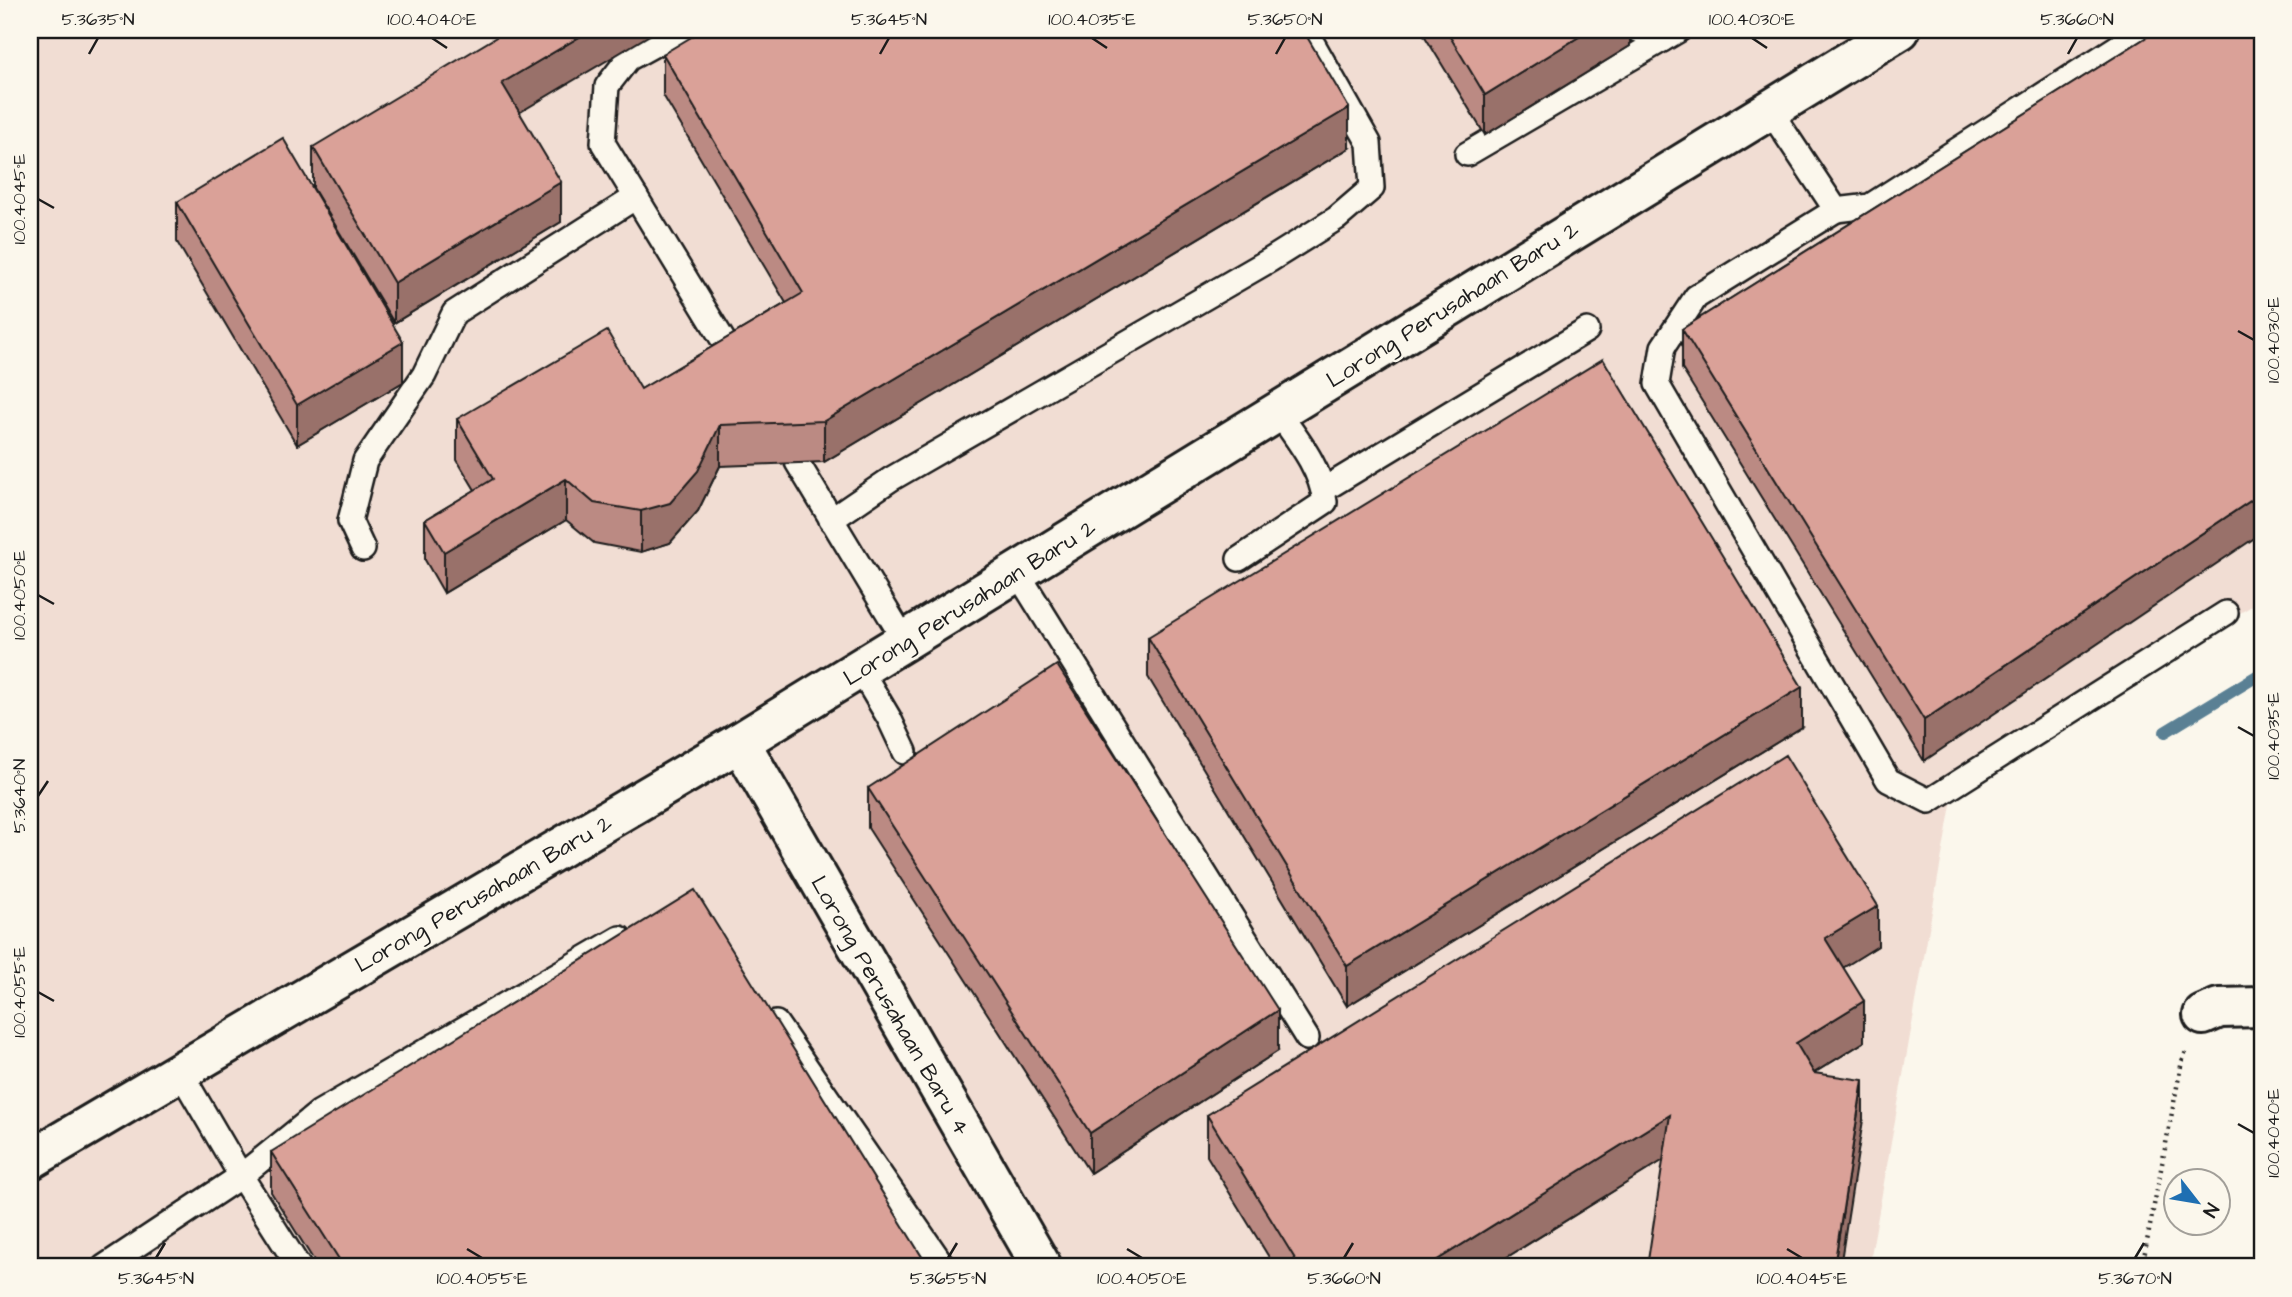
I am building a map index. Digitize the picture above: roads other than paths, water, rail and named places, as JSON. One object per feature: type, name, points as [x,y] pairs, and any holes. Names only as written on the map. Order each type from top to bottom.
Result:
[{"type":"street","name":"Lorong Perusahaan Baru 2","points":[[30,1160],[179,1070],[740,743],[1900,30]]},
{"type":"street","name":"Lorong Perusahaan Baru 4","points":[[740,743],[1042,1267]]},
{"type":"street","points":[[2203,1015],[2219,1008],[2262,1007]]},
{"type":"lane","points":[[681,30],[628,59],[607,86],[603,143],[742,371]]},
{"type":"lane","points":[[831,520],[891,479],[1270,260],[1337,218],[1372,188],[1369,143],[1304,30]]},
{"type":"lane","points":[[1638,30],[1670,35]]},
{"type":"lane","points":[[2144,30],[1870,206],[1836,210],[1696,297],[1663,347],[1657,384],[1888,780],[1929,801],[2226,613]]},
{"type":"lane","points":[[1467,154],[1670,35]]},
{"type":"lane","points":[[1769,109],[1836,210]]},
{"type":"lane","points":[[363,549],[350,521],[365,461],[424,375],[454,313],[636,197]]},
{"type":"lane","points":[[1323,490],[1587,330]]},
{"type":"lane","points":[[1238,559],[1325,502],[1323,490],[1304,449],[1278,412]]},
{"type":"lane","points":[[797,462],[905,641]]},
{"type":"lane","points":[[1017,572],[1307,1038]]},
{"type":"lane","points":[[860,669],[889,718],[905,752]]},
{"type":"lane","points":[[104,1267],[241,1176],[320,1112],[401,1067],[543,981],[643,926]]},
{"type":"lane","points":[[766,1009],[944,1267]]},
{"type":"lane","points":[[179,1070],[241,1176],[299,1267]]},
{"type":"waterway","points":[[2165,732],[2262,673]]}]
